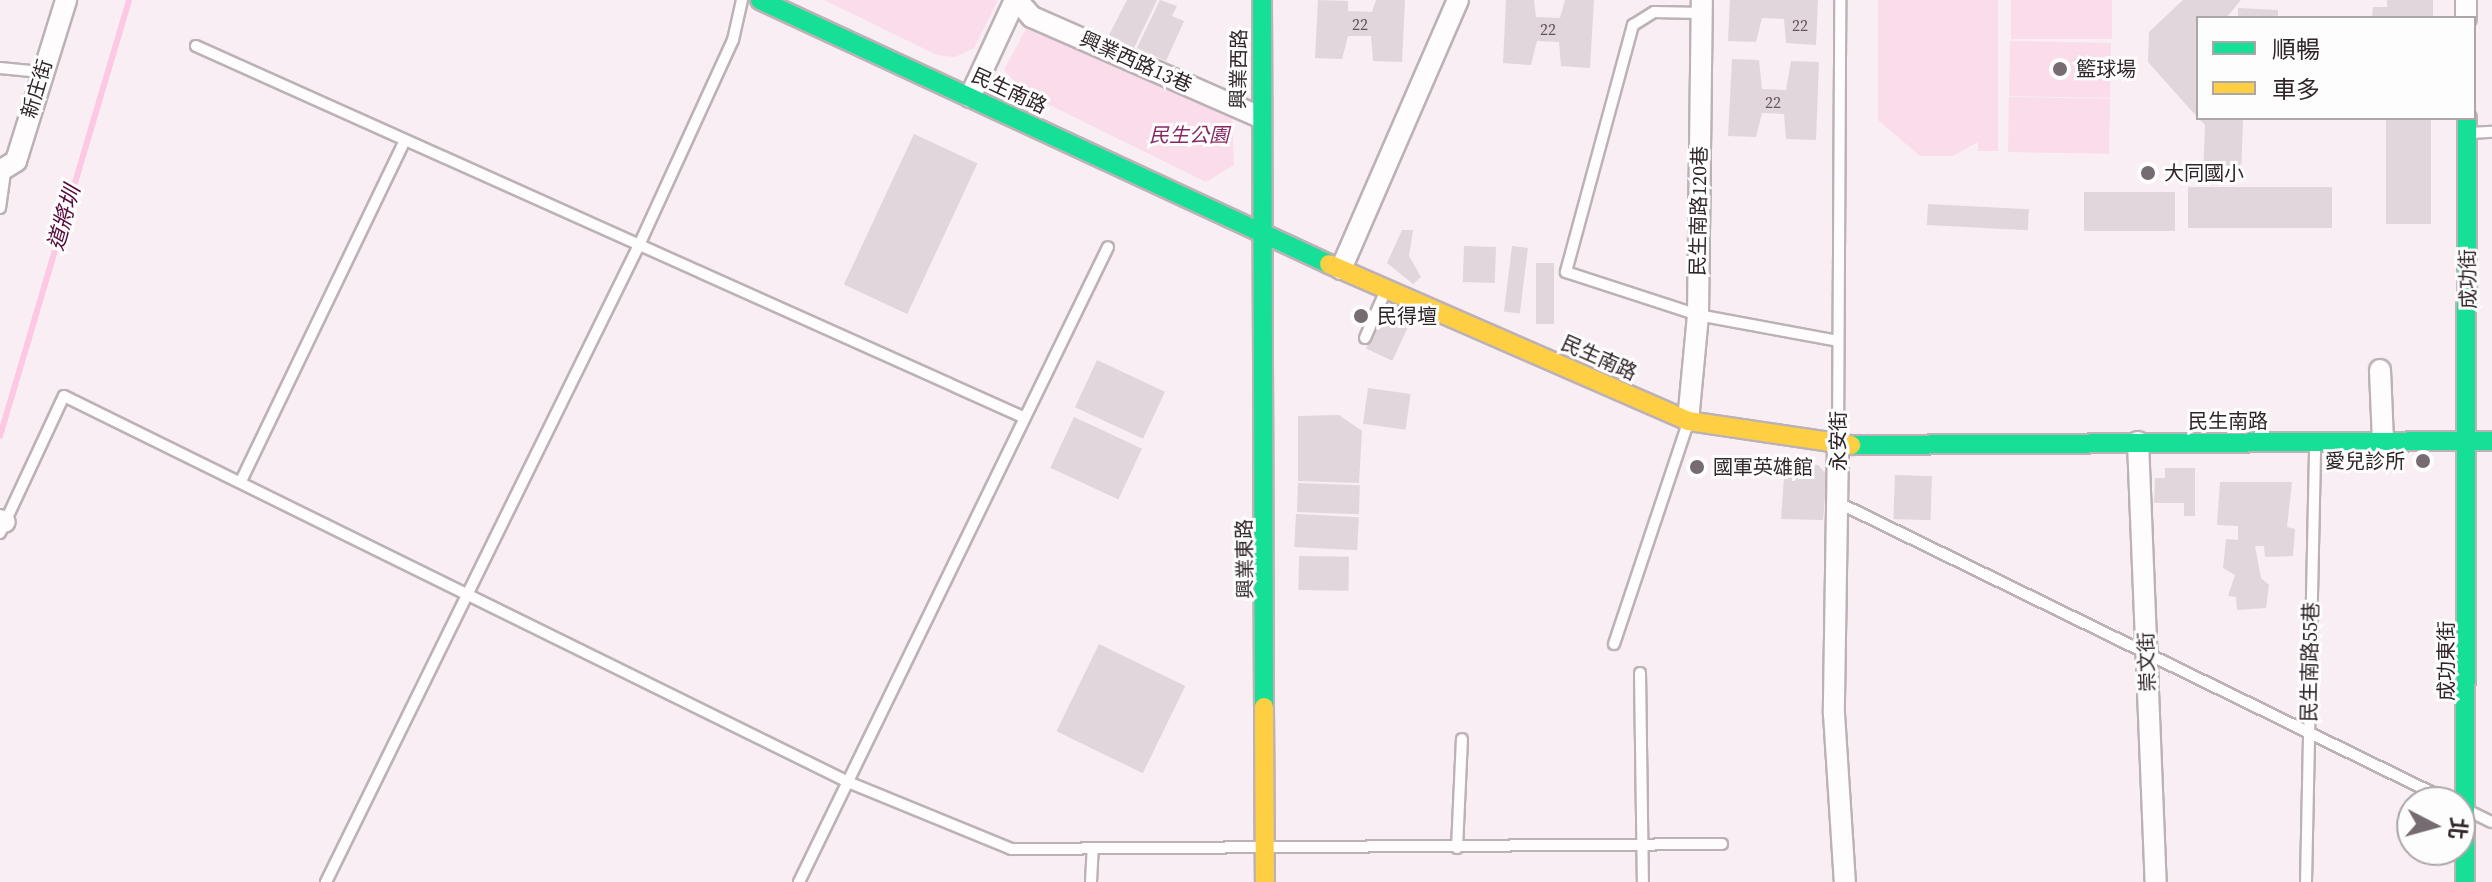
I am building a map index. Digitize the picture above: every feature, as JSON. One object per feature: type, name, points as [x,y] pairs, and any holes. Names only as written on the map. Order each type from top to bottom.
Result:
[{"type":"main road","name":"民生南路","points":[[760,0],[1261,234],[1688,421],[1838,445],[2492,441]]},
{"type":"main road","name":"興業西路","points":[[1261,234],[1262,0]]},
{"type":"main road","name":"成功街","points":[[2467,126],[2470,441]]},
{"type":"main road","name":"興業東路","points":[[1261,234],[1265,882]]},
{"type":"main road","name":"成功東街","points":[[2460,786],[2470,441]]},
{"type":"street","name":"新庄街","points":[[2,171],[16,161],[41,72],[66,0]]},
{"type":"street","points":[[970,97],[1016,0]]},
{"type":"street","name":"興業西路13巷","points":[[1016,0],[1032,17],[1260,117]]},
{"type":"street","points":[[1341,269],[1458,0]]},
{"type":"street","name":"民生南路120巷","points":[[1688,421],[1698,315],[1703,6]]},
{"type":"street","points":[[2380,370],[2383,442]]},
{"type":"street","name":"崇文街","points":[[2138,442],[2156,882]]},
{"type":"street","name":"永安街","points":[[1838,445],[1834,714],[1845,882]]},
{"type":"lane","points":[[326,882],[465,591],[640,243],[733,40],[742,0]]},
{"type":"lane","name":"永安街","points":[[1838,445],[1840,0]]},
{"type":"lane","points":[[1703,6],[1654,12],[1633,25],[1566,272],[1698,315],[1838,341]]},
{"type":"lane","points":[[196,46],[1023,417]]},
{"type":"lane","points":[[0,68],[41,72]]},
{"type":"lane","points":[[2467,126],[2492,132]]},
{"type":"lane","points":[[241,481],[405,140]]},
{"type":"lane","points":[[0,208],[2,171]]},
{"type":"lane","points":[[799,882],[1108,247]]},
{"type":"lane","points":[[1365,338],[1386,289]]},
{"type":"lane","points":[[2,525],[64,396],[848,782],[1011,849],[1642,848],[1722,844]]},
{"type":"lane","points":[[1614,644],[1688,421]]},
{"type":"lane","name":"民生南路55巷","points":[[2306,882],[2315,443]]},
{"type":"lane","points":[[1837,502],[2420,786]]},
{"type":"lane","points":[[1640,673],[1643,882]]},
{"type":"lane","points":[[1457,848],[1462,739]]},
{"type":"lane","points":[[1091,882],[1093,849]]},
{"type":"green space","points":[[824,0],[998,0],[974,48],[955,57],[937,55]]},
{"type":"green space","points":[[1878,0],[1998,0],[1998,151],[1978,151],[1978,142],[1953,156],[1920,156],[1878,120]]},
{"type":"green space","name":"籃球場","points":[[2011,0],[2112,0],[2112,39],[2011,39]]},
{"type":"green space","name":"民生公園","points":[[1027,27],[1232,116],[1234,165],[1206,182],[1025,93],[1004,70]]},
{"type":"green space","name":"籃球場","points":[[2010,41],[2111,43],[2110,98],[2009,96]]},
{"type":"green space","name":"籃球場","points":[[2009,97],[2110,99],[2109,154],[2008,152]]},
{"type":"building","points":[[1127,0],[1157,0],[1134,48],[1109,35]]},
{"type":"building","points":[[1160,0],[1177,6],[1172,16],[1184,21],[1166,61],[1137,48]]},
{"type":"building","points":[[1318,0],[1348,1],[1348,11],[1372,12],[1376,0],[1405,0],[1402,62],[1373,61],[1371,36],[1348,36],[1342,59],[1315,58]]},
{"type":"building","points":[[1506,0],[1534,0],[1536,17],[1560,18],[1565,0],[1594,0],[1590,68],[1561,66],[1559,42],[1537,41],[1531,65],[1503,63]]},
{"type":"building","points":[[1730,0],[1818,0],[1816,45],[1786,43],[1784,19],[1762,18],[1756,42],[1728,41]]},
{"type":"building","points":[[2183,0],[2241,0],[2228,16],[2196,16],[2196,116],[2148,62],[2149,32]]},
{"type":"building","points":[[2387,0],[2433,0],[2433,16],[2372,16],[2373,7],[2387,7]]},
{"type":"building","points":[[2238,8],[2278,10],[2278,16],[2238,16]]},
{"type":"building","points":[[1732,59],[1759,60],[1762,89],[1786,90],[1791,61],[1819,62],[1816,140],[1786,139],[1784,114],[1762,113],[1756,137],[1728,136]]},
{"type":"building","points":[[2200,120],[2243,120],[2241,179],[2203,178],[2205,125]]},
{"type":"building","points":[[2386,120],[2431,120],[2431,224],[2386,224]]},
{"type":"building","points":[[914,134],[977,164],[907,314],[844,284]]},
{"type":"building","points":[[2188,187],[2332,187],[2332,228],[2188,228]]},
{"type":"building","points":[[2084,192],[2175,192],[2175,231],[2084,231]]},
{"type":"building","points":[[1928,204],[2029,209],[2028,230],[1927,225]]},
{"type":"building","points":[[1402,230],[1413,230],[1409,256],[1421,277],[1413,284],[1387,263]]},
{"type":"building","points":[[1464,246],[1496,247],[1495,283],[1463,282]]},
{"type":"building","points":[[1512,246],[1528,248],[1520,313],[1504,312]]},
{"type":"building","points":[[1536,263],[1554,263],[1554,324],[1536,324]]},
{"type":"building","points":[[1382,314],[1408,326],[1392,361],[1366,348]]},
{"type":"building","points":[[1097,360],[1165,392],[1143,439],[1075,407]]},
{"type":"building","points":[[1368,388],[1411,394],[1406,430],[1363,424]]},
{"type":"building","points":[[1339,415],[1362,431],[1359,483],[1298,481],[1298,416]]},
{"type":"building","points":[[1074,417],[1142,449],[1118,499],[1050,468]]},
{"type":"building","points":[[1733,457],[1753,460],[1753,469],[1732,468]]},
{"type":"building","points":[[1785,463],[1818,465],[1827,475],[1823,520],[1781,519]]},
{"type":"building","points":[[2165,468],[2195,468],[2195,516],[2184,516],[2184,503],[2154,503],[2155,478],[2165,478]]},
{"type":"building","points":[[1895,475],[1932,476],[1930,520],[1893,519]]},
{"type":"building","points":[[2220,482],[2292,482],[2287,527],[2295,529],[2293,556],[2265,557],[2264,546],[2255,546],[2261,578],[2269,585],[2266,608],[2237,610],[2236,597],[2228,596],[2235,575],[2223,568],[2226,539],[2238,540],[2238,526],[2217,525]]},
{"type":"building","points":[[1298,483],[1360,485],[1359,514],[1297,512]]},
{"type":"building","points":[[1296,514],[1359,517],[1357,550],[1294,547]]},
{"type":"building","points":[[1299,556],[1349,557],[1348,591],[1298,590]]},
{"type":"building","points":[[1099,644],[1185,686],[1143,773],[1056,731]]},
{"type":"waterway","name":"道將圳","points":[[0,436],[129,0]]},
{"type":"traffic: fast","points":[[760,0],[1329,264]]},
{"type":"traffic: fast","points":[[1262,0],[1264,707]]},
{"type":"traffic: fast","points":[[2465,882],[2467,120]]},
{"type":"traffic: fast","points":[[1851,445],[2492,441]]},
{"type":"traffic: slow","points":[[1329,264],[1688,421],[1851,445]]},
{"type":"traffic: slow","points":[[1264,707],[1265,882]]},
{"type":"place","name":"籃球場","points":[[2060,69]]},
{"type":"place","name":"大同國小","points":[[2148,173]]},
{"type":"place","name":"民得壇","points":[[1361,316]]},
{"type":"place","name":"愛兒診所","points":[[2423,461]]},
{"type":"place","name":"國軍英雄館","points":[[1697,467]]}]
